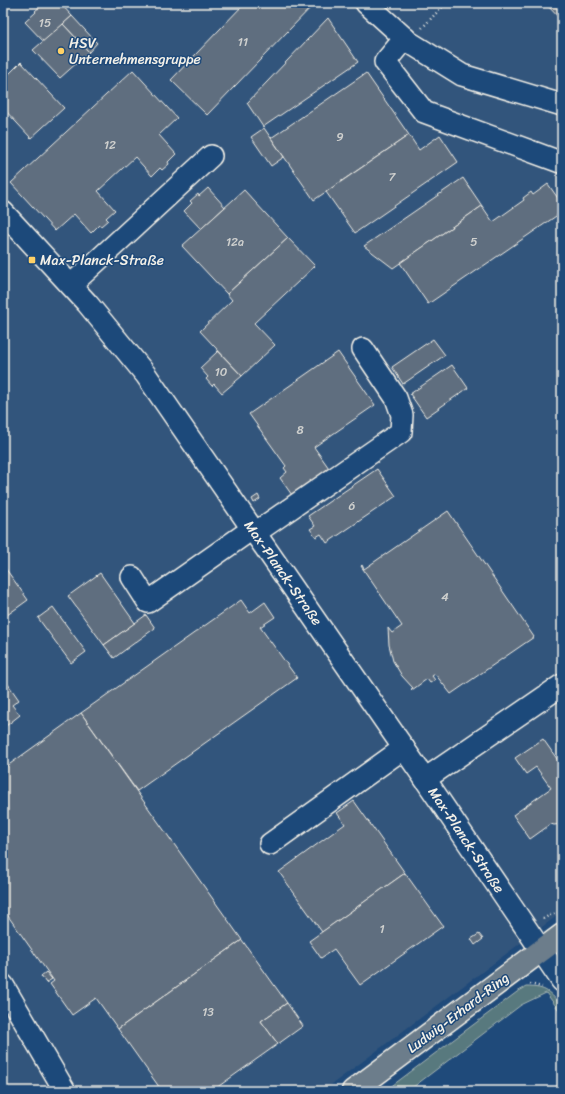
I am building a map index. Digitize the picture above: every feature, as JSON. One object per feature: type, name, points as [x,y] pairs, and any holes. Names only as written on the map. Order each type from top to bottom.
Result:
[{"type":"main road","name":"Ludwig-Erhard-Ring","points":[[353,1091],[562,935]]},
{"type":"street","points":[[368,4],[407,40],[462,75],[562,105]]},
{"type":"street","points":[[407,40],[385,62],[424,112],[560,162],[562,161]]},
{"type":"street","points":[[71,285],[211,156]]},
{"type":"street","name":"Max-Planck-Straße","points":[[3,212],[87,302],[146,376],[404,748],[562,981]]},
{"type":"street","points":[[132,578],[148,602],[401,432],[402,415],[396,398],[363,349]]},
{"type":"street","points":[[425,779],[562,685]]},
{"type":"street","points":[[270,844],[404,748]]},
{"type":"street","points":[[3,985],[65,1091]]},
{"type":"path","points":[[407,40],[446,3]]},
{"type":"shaded area","points":[[3,3],[562,3],[562,912],[323,1091],[3,1091]]},
{"type":"green space","points":[[526,987],[539,988],[547,991],[562,1006],[562,1014],[546,993],[521,1005],[408,1091],[385,1091],[517,992]]},
{"type":"building","points":[[46,3],[60,3],[72,16],[44,42],[25,22],[36,12],[35,11]]},
{"type":"building","points":[[245,3],[315,3],[207,115],[171,80]]},
{"type":"building","points":[[524,3],[562,3],[562,21],[547,5],[528,7]]},
{"type":"building","points":[[72,16],[97,43],[89,52],[63,24]]},
{"type":"building","points":[[328,18],[358,62],[263,127],[247,103]]},
{"type":"building","name":"HSV Unternehmensgruppe","points":[[63,24],[89,52],[60,78],[33,50]]},
{"type":"building","points":[[21,62],[64,108],[31,138],[3,108],[3,80]]},
{"type":"building","points":[[133,70],[177,118],[159,135],[176,154],[168,162],[169,164],[162,170],[160,168],[152,176],[135,157],[98,191],[115,210],[106,218],[108,220],[101,226],[99,225],[91,233],[74,214],[55,231],[11,183]]},
{"type":"building","points":[[366,73],[409,135],[314,200],[271,138]]},
{"type":"building","points":[[264,128],[284,157],[271,166],[251,137]]},
{"type":"building","points":[[409,135],[419,150],[440,135],[458,162],[355,233],[326,192]]},
{"type":"building","points":[[463,178],[482,206],[393,268],[364,246]]},
{"type":"building","points":[[548,184],[562,204],[562,212],[428,304],[400,263],[482,206],[493,222],[524,200],[523,198],[531,192],[533,195]]},
{"type":"building","points":[[208,188],[225,207],[201,229],[184,211],[192,203],[190,201],[198,194],[199,196]]},
{"type":"building","points":[[244,190],[288,238],[227,294],[182,246]]},
{"type":"building","points":[[288,238],[315,266],[254,323],[275,345],[242,376],[200,331],[232,300],[227,294]]},
{"type":"building","points":[[433,339],[445,355],[403,384],[392,367]]},
{"type":"building","points":[[218,351],[242,376],[222,393],[214,384],[212,386],[206,379],[208,377],[200,368]]},
{"type":"building","points":[[338,352],[375,405],[314,447],[331,471],[294,498],[280,478],[287,472],[284,468],[286,466],[249,414]]},
{"type":"building","points":[[452,365],[468,388],[426,417],[410,394]]},
{"type":"building","points":[[377,469],[396,496],[327,543],[321,534],[316,537],[310,529],[315,526],[308,516]]},
{"type":"building","points":[[258,495],[260,499],[254,503],[252,499]]},
{"type":"building","points":[[448,511],[534,637],[451,694],[435,674],[432,676],[435,680],[430,683],[427,679],[412,690],[411,689],[413,688],[402,676],[393,661],[389,645],[388,628],[392,633],[402,626],[361,566],[362,565],[364,569]]},
{"type":"building","points":[[3,565],[28,600],[3,618]]},
{"type":"building","points":[[100,573],[135,623],[104,645],[68,596]]},
{"type":"building","points":[[241,600],[250,613],[265,602],[275,617],[260,627],[297,678],[137,791],[81,713]]},
{"type":"building","points":[[53,607],[86,652],[71,663],[38,618]]},
{"type":"building","points":[[146,615],[155,628],[114,658],[104,645]]},
{"type":"building","points":[[3,677],[19,700],[12,705],[20,715],[6,726],[3,722]]},
{"type":"building","points":[[81,713],[242,940],[118,1029],[96,998],[72,1015],[50,984],[54,981],[3,909],[3,769]]},
{"type":"building","points":[[543,739],[562,766],[562,824],[551,824],[530,839],[513,815],[551,788],[536,767],[526,774],[515,758]]},
{"type":"building","points":[[354,801],[405,873],[322,932],[279,872],[345,824],[337,813]]},
{"type":"building","points":[[405,873],[443,926],[360,985],[334,949],[321,958],[309,941]]},
{"type":"building","points":[[479,934],[483,939],[475,945],[471,939]]},
{"type":"building","points":[[242,940],[287,1003],[261,1021],[278,1044],[212,1091],[162,1091],[118,1029]]},
{"type":"building","points":[[46,972],[52,979],[46,983],[41,976]]},
{"type":"building","points":[[287,1003],[303,1026],[278,1044],[261,1021]]},
{"type":"place","name":"HSV Unternehmensgruppe","points":[[61,51]]},
{"type":"place","name":"Max-Planck-Straße","points":[[32,260]]}]
